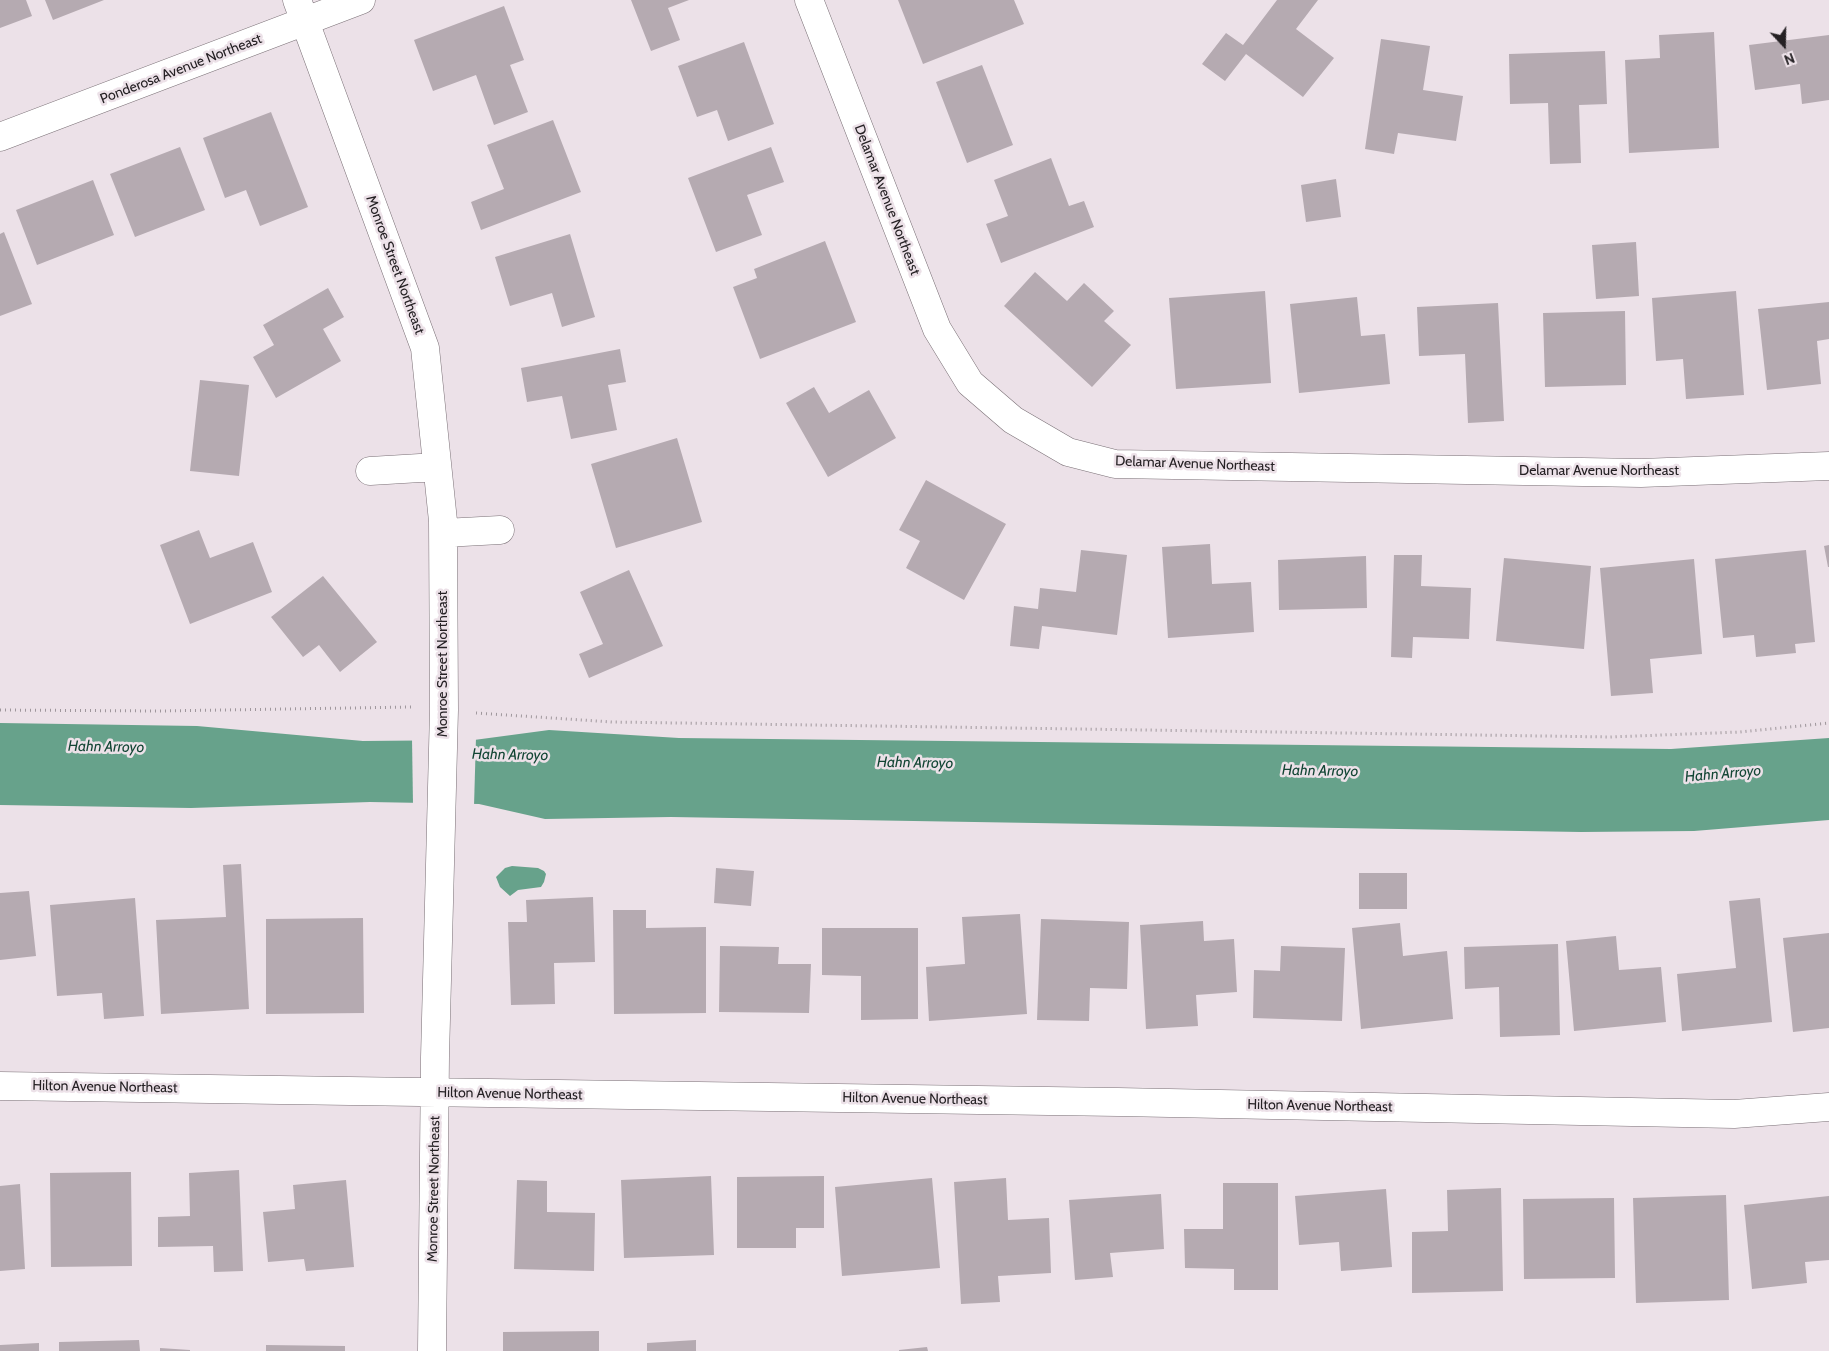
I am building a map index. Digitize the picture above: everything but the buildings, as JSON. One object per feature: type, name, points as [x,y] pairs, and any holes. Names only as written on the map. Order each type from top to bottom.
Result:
[{"type":"street","name":"Ponderosa Avenue Northeast","points":[[0,136],[301,11],[361,0]]},
{"type":"street","name":"Delamar Avenue Northeast","points":[[809,0],[937,328],[970,383],[1013,420],[1068,452],[1115,464],[1641,473],[1829,466]]},
{"type":"street","name":"Monroe Street Northeast","points":[[301,11],[425,348],[444,533],[443,718],[432,1351]]},
{"type":"street","points":[[370,471],[437,467]]},
{"type":"street","points":[[444,533],[500,530]]},
{"type":"street","name":"Hilton Avenue Northeast","points":[[0,1086],[1118,1102],[1734,1114],[1829,1107]]},
{"type":"path","points":[[0,710],[160,711],[416,706],[443,718],[489,714],[612,722],[1610,737],[1740,732],[1829,723]]},
{"type":"water","name":"Hahn Arroyo","points":[[0,723],[197,726],[363,741],[474,740],[549,730],[679,738],[1671,749],[1829,738],[1829,820],[1694,831],[1581,832],[671,817],[545,819],[479,804],[370,802],[191,808],[0,805]]},
{"type":"water","points":[[512,866],[538,868],[544,871],[546,874],[541,887],[518,890],[510,896],[500,887],[496,877],[505,868]]},
{"type":"pier","points":[[476,737],[474,806],[413,805],[412,738]]}]
